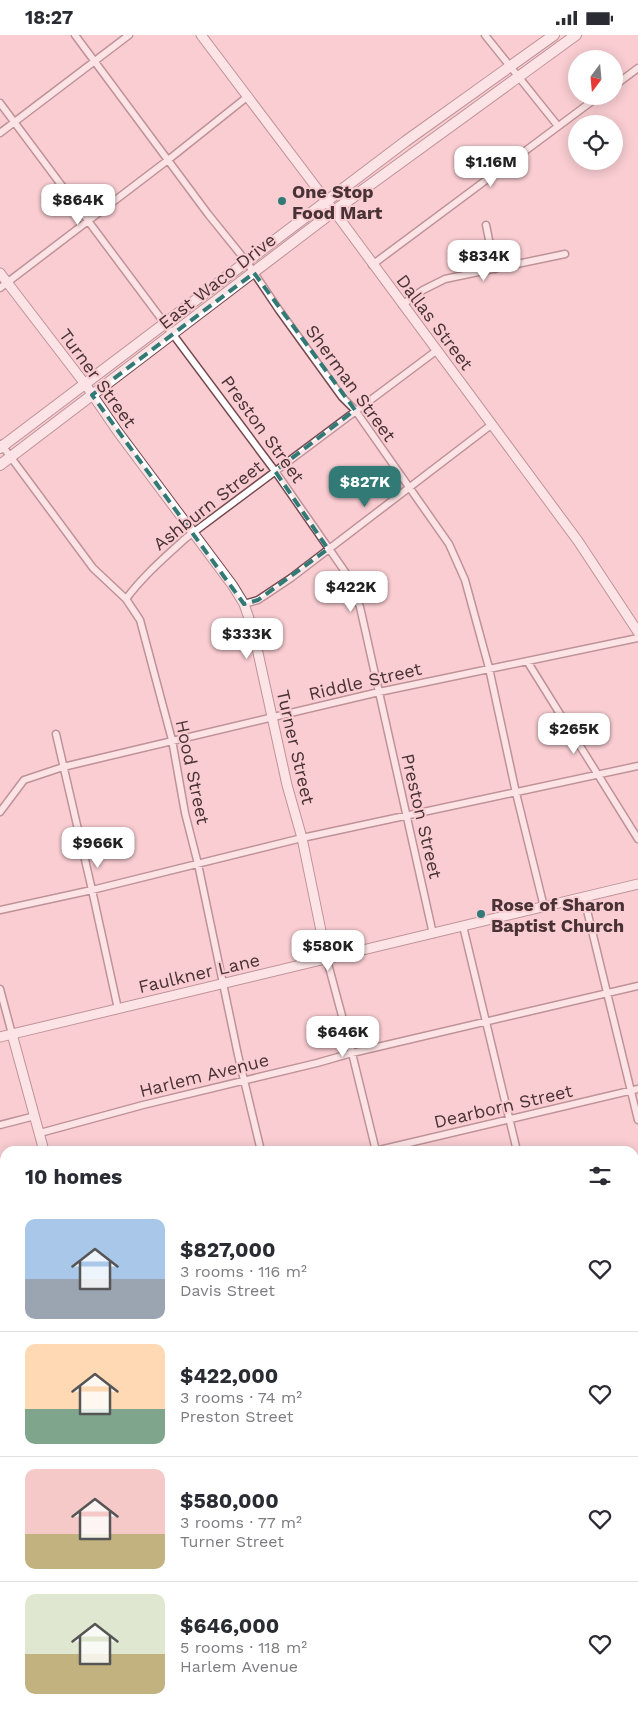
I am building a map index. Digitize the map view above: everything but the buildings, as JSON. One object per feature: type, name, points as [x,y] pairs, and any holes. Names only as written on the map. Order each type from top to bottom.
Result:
[{"type":"main road","name":"East Waco Drive","points":[[1,446],[325,201],[554,35]]},
{"type":"main road","name":"East Waco Drive","points":[[0,465],[334,211],[518,75],[576,35]]},
{"type":"street","name":"Sherman Street","points":[[75,35],[246,261],[279,310],[337,389],[355,410],[449,544],[465,580],[489,668],[516,793],[544,907]]},
{"type":"street","points":[[0,133],[129,35]]},
{"type":"street","name":"Dallas Street","points":[[201,35],[578,541],[638,632]]},
{"type":"street","points":[[485,35],[558,126]]},
{"type":"street","points":[[623,79],[638,68]]},
{"type":"street","points":[[4,285],[247,97]]},
{"type":"street","name":"Preston Street","points":[[0,103],[275,471],[348,576],[357,595],[433,934]]},
{"type":"street","points":[[372,265],[587,105]]},
{"type":"street","points":[[486,225],[495,269]]},
{"type":"street","points":[[402,305],[437,282],[564,254]]},
{"type":"street","name":"Turner Street","points":[[0,273],[4,285],[85,384],[118,432],[233,586],[244,604],[253,630],[287,785],[302,838],[327,959],[374,1146]]},
{"type":"street","name":"Ashburn Street","points":[[126,599],[154,567],[193,533],[436,351]]},
{"type":"street","points":[[244,604],[258,600],[491,425]]},
{"type":"street","name":"Hood Street","points":[[1,446],[93,568],[126,599],[137,615],[141,625],[172,740],[185,813],[198,864],[222,983],[260,1146]]},
{"type":"street","name":"Riddle Street","points":[[0,812],[24,781],[63,767],[379,692],[638,638]]},
{"type":"street","points":[[527,661],[638,839]]},
{"type":"street","points":[[56,734],[118,1009]]},
{"type":"street","points":[[0,910],[92,890],[302,838],[638,766]]},
{"type":"street","name":"Faulkner Lane","points":[[0,1037],[638,884]]},
{"type":"street","points":[[584,898],[607,993],[634,1090],[638,1120]]},
{"type":"street","points":[[463,927],[516,1146]]},
{"type":"street","name":"Harlem Avenue","points":[[40,1133],[352,1053],[638,986]]},
{"type":"street","points":[[0,989],[43,1146]]},
{"type":"street","name":"Dearborn Street","points":[[398,1146],[510,1121],[634,1090]]},
{"type":"street","points":[[0,1125],[35,1116]]},
{"type":"highlighted area","points":[[254,273],[355,410],[275,471],[328,549],[258,600],[244,604],[92,395]]},
{"type":"place","name":"One Stop Food Mart","points":[[282,201]]},
{"type":"place","name":"Rose of Sharon Baptist Church","points":[[481,914]]}]
